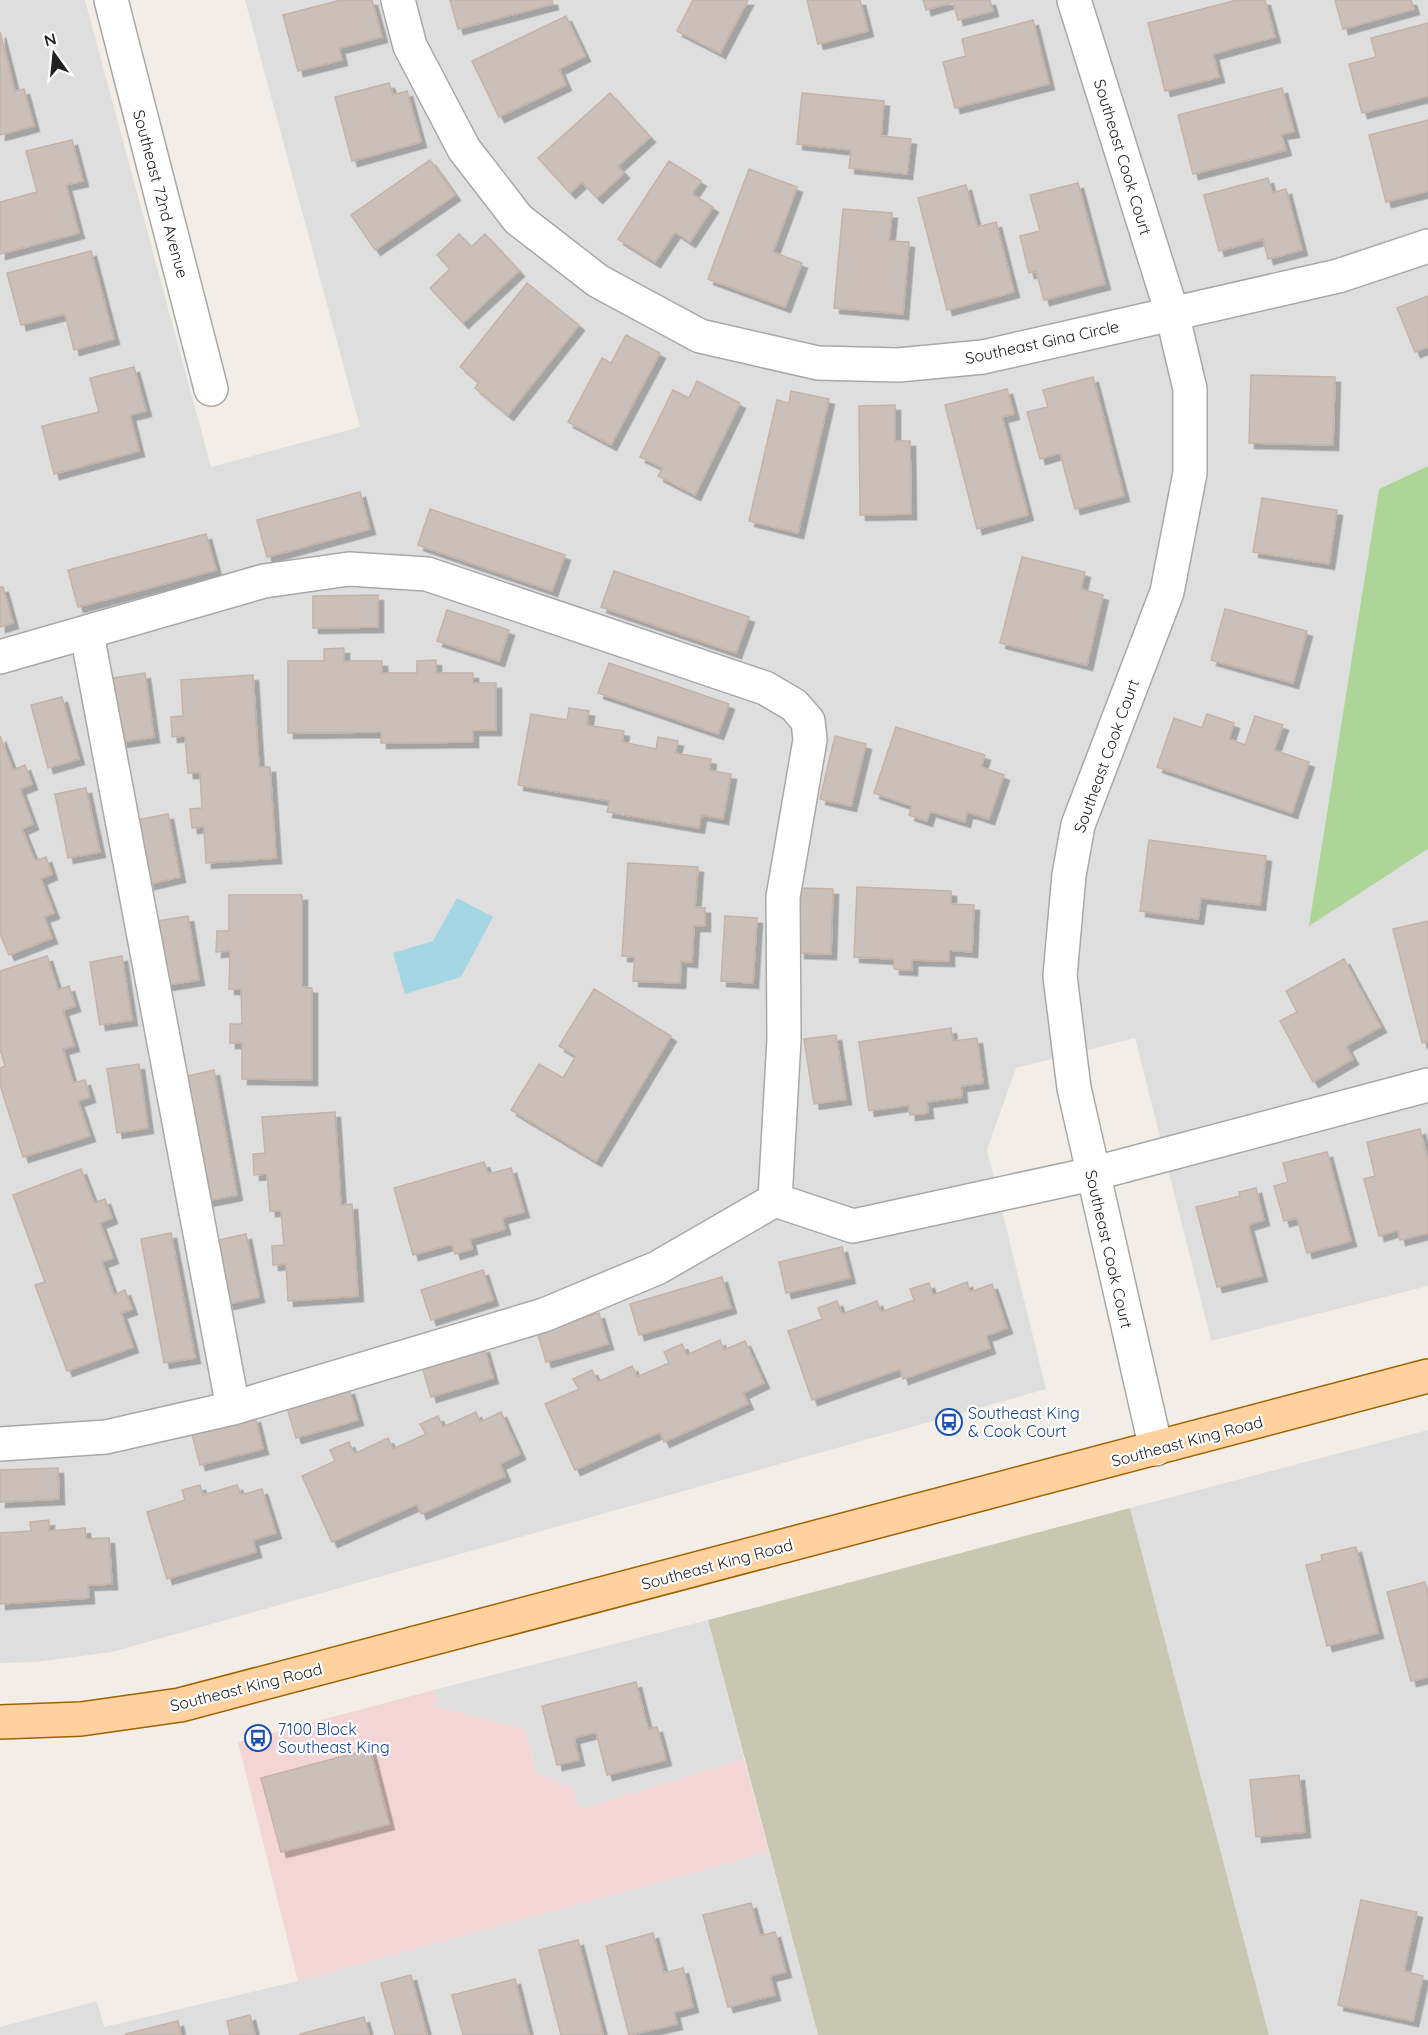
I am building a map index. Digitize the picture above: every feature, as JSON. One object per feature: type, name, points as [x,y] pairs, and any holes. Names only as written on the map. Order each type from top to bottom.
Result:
[{"type":"main road","name":"Southeast King Road","points":[[0,1722],[81,1719],[180,1705],[1428,1376]]},
{"type":"street","name":"Southeast 72nd Avenue","points":[[111,0],[212,389]]},
{"type":"street","name":"Southeast Gina Circle","points":[[398,0],[410,46],[464,149],[518,219],[598,281],[700,336],[818,363],[898,365],[983,357],[1172,313]]},
{"type":"street","name":"Southeast Cook Court","points":[[1074,0],[1172,313],[1190,388],[1190,473],[1167,592],[1078,825],[1064,918],[1060,976],[1074,1088],[1156,1449]]},
{"type":"street","points":[[1172,313],[1338,276],[1428,246]]},
{"type":"street","points":[[0,657],[87,634],[264,581],[349,569],[427,574],[765,688],[794,705],[808,721],[810,740],[783,897],[784,1039],[775,1200]]},
{"type":"street","points":[[87,634],[233,1407]]},
{"type":"street","points":[[0,1444],[106,1437],[233,1407],[544,1315],[657,1268],[775,1200],[853,1226],[1092,1174],[1428,1085]]},
{"type":"shaded area","points":[[0,0],[85,0],[211,467],[360,427],[245,0],[1428,0],[1428,466],[1379,489],[1310,925],[1428,849],[1428,1286],[1211,1341],[1135,1038],[1016,1068],[987,1150],[1046,1389],[112,1652],[35,1662],[0,1663]]},
{"type":"shaded area","points":[[1428,1430],[1428,2035],[1269,2035],[1130,1508]]},
{"type":"shaded area","points":[[1130,1508],[1269,2035],[818,2035],[708,1620]]},
{"type":"shaded area","points":[[708,1620],[744,1759],[580,1809],[573,1788],[536,1773],[525,1729],[438,1707],[434,1690]]},
{"type":"shaded area","points":[[434,1690],[438,1707],[525,1729],[536,1773],[573,1788],[580,1809],[744,1759],[769,1852],[298,1981],[238,1742]]},
{"type":"shaded area","points":[[769,1852],[818,2035],[0,2035],[0,2027],[97,2001],[104,2027],[298,1981]]},
{"type":"green space","points":[[1428,466],[1428,849],[1309,926],[1379,489]]},
{"type":"water","points":[[457,898],[493,917],[461,977],[405,994],[393,953],[433,941]]},
{"type":"building","points":[[341,0],[372,0],[382,37],[339,48],[342,60],[298,71],[283,15]]},
{"type":"building","points":[[450,0],[552,0],[553,4],[458,29]]},
{"type":"building","points":[[693,0],[748,0],[720,53],[677,31]]},
{"type":"building","points":[[807,0],[860,0],[868,31],[818,44]]},
{"type":"building","points":[[923,0],[990,0],[993,11],[958,20],[953,2],[926,10]]},
{"type":"building","points":[[1237,0],[1265,0],[1275,37],[1213,54],[1219,77],[1165,91],[1148,23]]},
{"type":"building","points":[[1335,0],[1411,0],[1414,9],[1343,29]]},
{"type":"building","points":[[566,16],[585,56],[559,69],[566,85],[499,117],[472,61]]},
{"type":"building","points":[[1033,20],[1049,84],[955,108],[943,62],[966,56],[962,39]]},
{"type":"building","points":[[1428,23],[1428,96],[1362,113],[1349,64],[1376,57],[1371,38]]},
{"type":"building","points":[[0,32],[15,91],[24,89],[34,126],[0,135]]},
{"type":"building","points":[[389,83],[393,95],[407,91],[421,142],[352,161],[335,97]]},
{"type":"building","points":[[1282,88],[1294,132],[1281,134],[1286,150],[1193,174],[1178,115]]},
{"type":"building","points":[[610,93],[650,137],[618,166],[624,173],[597,198],[582,182],[570,193],[538,158]]},
{"type":"building","points":[[802,93],[884,101],[881,136],[911,139],[907,174],[849,168],[851,150],[797,144]]},
{"type":"building","points":[[1428,120],[1428,191],[1386,202],[1369,135]]},
{"type":"building","points":[[72,140],[83,181],[66,185],[79,233],[0,254],[0,202],[37,192],[26,151]]},
{"type":"building","points":[[430,160],[455,195],[375,250],[351,215]]},
{"type":"building","points":[[669,161],[701,181],[692,194],[713,207],[690,242],[675,232],[655,262],[618,239]]},
{"type":"building","points":[[749,169],[797,187],[773,252],[802,263],[785,307],[708,279]]},
{"type":"building","points":[[1268,178],[1272,193],[1286,189],[1302,250],[1268,259],[1263,239],[1219,251],[1204,195]]},
{"type":"building","points":[[1078,183],[1105,284],[1044,300],[1036,271],[1029,273],[1020,236],[1040,231],[1030,195]]},
{"type":"building","points":[[966,185],[977,227],[996,222],[1014,292],[947,310],[918,198]]},
{"type":"building","points":[[843,209],[892,213],[889,241],[909,242],[903,314],[834,308]]},
{"type":"building","points":[[459,234],[471,247],[485,234],[519,271],[463,323],[430,288],[450,269],[437,255]]},
{"type":"building","points":[[91,251],[114,339],[74,350],[65,314],[21,325],[7,273]]},
{"type":"building","points":[[527,283],[579,325],[508,415],[475,388],[479,382],[460,367]]},
{"type":"building","points":[[1428,296],[1428,347],[1415,352],[1397,308]]},
{"type":"building","points":[[626,335],[660,353],[611,445],[568,422],[602,358],[611,363]]},
{"type":"building","points":[[134,367],[146,411],[130,415],[139,451],[54,474],[42,426],[99,412],[90,378]]},
{"type":"building","points":[[1251,375],[1335,377],[1333,445],[1249,443]]},
{"type":"building","points":[[1093,377],[1124,496],[1075,509],[1060,453],[1040,459],[1027,412],[1048,407],[1043,390]]},
{"type":"building","points":[[697,381],[740,403],[695,495],[658,476],[663,468],[640,457],[673,390],[689,398]]},
{"type":"building","points":[[1007,389],[1014,414],[1002,417],[1028,515],[977,529],[945,405]]},
{"type":"building","points":[[791,391],[829,399],[798,533],[749,521],[777,400],[789,403]]},
{"type":"building","points":[[895,405],[895,441],[910,441],[911,514],[860,515],[859,406]]},
{"type":"building","points":[[360,492],[370,529],[267,557],[257,520]]},
{"type":"building","points":[[1262,498],[1337,510],[1329,564],[1253,552]]},
{"type":"building","points":[[430,509],[565,555],[552,591],[418,545]]},
{"type":"building","points":[[206,534],[216,570],[78,607],[68,570]]},
{"type":"building","points":[[1022,557],[1085,572],[1081,589],[1103,595],[1087,665],[1000,643]]},
{"type":"building","points":[[614,571],[749,617],[736,653],[601,607]]},
{"type":"building","points":[[0,587],[3,587],[13,623],[0,627]]},
{"type":"building","points":[[378,595],[378,627],[313,628],[313,596]]},
{"type":"building","points":[[1225,609],[1307,631],[1293,683],[1211,660]]},
{"type":"building","points":[[447,610],[509,630],[499,661],[437,641]]},
{"type":"building","points":[[344,648],[344,661],[382,661],[382,673],[417,673],[417,661],[436,660],[436,673],[473,673],[473,683],[496,683],[496,730],[473,730],[473,742],[381,743],[381,732],[288,733],[288,661],[324,661],[324,649]]},
{"type":"building","points":[[609,663],[729,704],[718,734],[598,693]]},
{"type":"building","points":[[145,673],[154,737],[122,742],[113,678]]},
{"type":"building","points":[[253,675],[259,767],[270,767],[276,858],[206,863],[204,827],[192,828],[190,809],[202,808],[200,773],[188,773],[185,736],[172,737],[171,717],[183,716],[181,680]]},
{"type":"building","points":[[62,697],[79,759],[48,768],[31,705]]},
{"type":"building","points":[[569,708],[589,711],[587,725],[624,731],[622,742],[656,749],[658,737],[678,741],[675,753],[711,759],[709,770],[731,774],[723,819],[701,815],[699,828],[607,812],[610,801],[518,785],[531,714],[567,720]]},
{"type":"building","points":[[1207,714],[1234,723],[1229,739],[1245,745],[1255,716],[1283,725],[1274,750],[1309,762],[1292,813],[1157,767],[1174,718],[1202,728]]},
{"type":"building","points":[[896,727],[985,755],[981,767],[1004,775],[989,819],[967,812],[965,822],[930,811],[927,821],[909,815],[912,806],[874,793]]},
{"type":"building","points":[[0,736],[13,770],[25,765],[32,784],[20,789],[33,824],[22,829],[35,861],[46,857],[52,874],[41,879],[54,913],[44,917],[52,938],[9,955],[0,934]]},
{"type":"building","points":[[835,736],[866,744],[851,806],[820,799]]},
{"type":"building","points":[[86,788],[100,852],[68,858],[55,794]]},
{"type":"building","points":[[168,814],[180,877],[149,884],[137,820]]},
{"type":"building","points":[[1149,840],[1266,856],[1260,905],[1201,898],[1198,919],[1140,911]]},
{"type":"building","points":[[628,863],[698,867],[695,907],[705,908],[705,926],[694,926],[692,962],[681,961],[680,983],[633,981],[635,957],[622,956]]},
{"type":"building","points":[[857,887],[951,891],[951,904],[974,905],[972,952],[949,950],[949,961],[912,960],[912,970],[894,969],[894,959],[854,957]]},
{"type":"building","points":[[801,888],[833,889],[831,954],[799,953]]},
{"type":"building","points":[[229,895],[302,895],[302,987],[312,988],[312,1080],[242,1079],[242,1043],[230,1043],[230,1024],[242,1024],[241,989],[229,989],[230,951],[216,952],[217,931],[229,931]]},
{"type":"building","points":[[188,916],[199,980],[167,985],[156,921]]},
{"type":"building","points":[[725,916],[757,918],[753,983],[721,981]]},
{"type":"building","points":[[1428,921],[1428,1042],[1422,1043],[1393,929]]},
{"type":"building","points":[[47,956],[58,990],[69,986],[75,1006],[63,1010],[74,1046],[63,1049],[73,1083],[85,1080],[90,1097],[78,1101],[90,1136],[23,1157],[0,1085],[0,1068],[5,1066],[0,1049],[0,971]]},
{"type":"building","points":[[122,956],[132,1020],[100,1025],[90,962]]},
{"type":"building","points":[[1344,959],[1381,1027],[1346,1046],[1353,1059],[1313,1082],[1280,1021],[1297,1012],[1286,991]]},
{"type":"building","points":[[594,989],[671,1036],[596,1161],[511,1110],[539,1064],[563,1078],[576,1056],[559,1046]]},
{"type":"building","points":[[951,1028],[953,1041],[977,1038],[983,1083],[961,1086],[962,1097],[927,1102],[928,1113],[910,1115],[909,1105],[869,1111],[859,1042]]},
{"type":"building","points":[[836,1035],[846,1099],[814,1104],[804,1039]]},
{"type":"building","points":[[139,1064],[148,1128],[117,1133],[107,1069]]},
{"type":"building","points":[[214,1070],[237,1195],[206,1201],[183,1077]]},
{"type":"building","points":[[335,1112],[341,1205],[352,1204],[358,1296],[288,1301],[286,1264],[273,1265],[272,1246],[284,1245],[281,1211],[270,1211],[267,1174],[254,1175],[253,1154],[265,1153],[262,1117]]},
{"type":"building","points":[[1420,1129],[1428,1161],[1428,1233],[1400,1240],[1398,1230],[1379,1236],[1364,1179],[1375,1176],[1367,1142]]},
{"type":"building","points":[[1327,1152],[1351,1241],[1307,1253],[1297,1218],[1284,1221],[1274,1186],[1288,1182],[1283,1163]]},
{"type":"building","points":[[484,1162],[488,1174],[511,1168],[524,1212],[502,1218],[505,1229],[470,1239],[472,1249],[455,1254],[452,1244],[413,1255],[394,1188]]},
{"type":"building","points":[[81,1169],[94,1203],[105,1199],[112,1218],[100,1223],[113,1258],[102,1262],[114,1295],[125,1290],[132,1309],[121,1313],[133,1347],[67,1371],[35,1285],[45,1282],[13,1195]]},
{"type":"building","points":[[1256,1188],[1264,1220],[1248,1225],[1262,1276],[1217,1287],[1196,1207],[1240,1196],[1239,1192]]},
{"type":"building","points":[[171,1233],[195,1358],[164,1363],[141,1239]]},
{"type":"building","points":[[246,1234],[259,1297],[228,1304],[214,1241]]},
{"type":"building","points":[[842,1247],[850,1278],[786,1293],[779,1262]]},
{"type":"building","points":[[483,1270],[493,1300],[431,1320],[421,1290]]},
{"type":"building","points":[[722,1277],[731,1308],[639,1335],[630,1304]]},
{"type":"building","points":[[967,1282],[970,1292],[992,1284],[1007,1328],[986,1336],[990,1348],[903,1379],[900,1369],[812,1400],[788,1331],[822,1319],[818,1308],[837,1301],[842,1314],[877,1301],[881,1312],[914,1300],[910,1289],[929,1283],[933,1295]]},
{"type":"building","points":[[599,1313],[608,1344],[546,1362],[537,1331]]},
{"type":"building","points":[[720,1340],[724,1350],[745,1341],[764,1383],[743,1393],[748,1404],[664,1442],[660,1432],[575,1470],[545,1404],[579,1389],[573,1379],[592,1370],[598,1382],[632,1366],[637,1377],[669,1363],[664,1352],[682,1344],[687,1355]]},
{"type":"building","points":[[484,1347],[493,1378],[431,1397],[422,1366]]},
{"type":"building","points":[[349,1389],[358,1420],[296,1438],[287,1408]]},
{"type":"building","points":[[476,1412],[480,1422],[501,1412],[520,1454],[500,1464],[505,1476],[421,1514],[417,1504],[332,1542],[302,1476],[335,1461],[330,1450],[349,1442],[354,1454],[388,1438],[393,1449],[426,1434],[420,1424],[438,1416],[443,1427]]},
{"type":"building","points":[[255,1417],[263,1449],[200,1465],[192,1434]]},
{"type":"building","points":[[58,1468],[59,1499],[0,1502],[0,1470]]},
{"type":"building","points":[[200,1485],[203,1495],[237,1485],[241,1495],[262,1489],[276,1533],[253,1540],[256,1552],[167,1579],[147,1512],[185,1500],[182,1490]]},
{"type":"building","points":[[49,1520],[49,1531],[85,1528],[86,1539],[109,1538],[112,1584],[88,1585],[89,1598],[0,1604],[0,1533],[31,1531],[30,1522]]},
{"type":"building","points":[[1356,1547],[1378,1633],[1327,1646],[1306,1565],[1322,1561],[1321,1555]]},
{"type":"building","points":[[1425,1582],[1428,1595],[1428,1677],[1411,1681],[1387,1592]]},
{"type":"building","points":[[636,1682],[648,1729],[657,1727],[666,1760],[607,1775],[596,1732],[574,1738],[579,1760],[557,1765],[542,1706]]},
{"type":"building","points":[[370,1749],[389,1824],[281,1852],[261,1778]]},
{"type":"building","points":[[1299,1775],[1305,1832],[1256,1837],[1250,1780]]},
{"type":"building","points":[[1361,1900],[1417,1912],[1404,1971],[1423,1976],[1413,2021],[1338,2005]]},
{"type":"building","points":[[751,1903],[760,1936],[775,1932],[786,1972],[770,1976],[775,1995],[728,2007],[703,1915]]},
{"type":"building","points":[[653,1933],[664,1973],[683,1968],[693,2007],[674,2012],[677,2024],[629,2035],[606,1946]]},
{"type":"building","points":[[578,1940],[603,2035],[561,2035],[539,1950]]},
{"type":"building","points":[[411,1975],[427,2035],[395,2035],[381,1983]]},
{"type":"building","points":[[515,1979],[529,2035],[463,2035],[452,1995]]},
{"type":"building","points":[[250,2015],[255,2035],[230,2035],[227,2021]]},
{"type":"building","points":[[364,2017],[369,2035],[300,2035],[300,2034]]},
{"type":"building","points":[[178,2021],[181,2035],[126,2034]]},
{"type":"place","name":"Southeast King & Cook Court","points":[[949,1422]]},
{"type":"place","name":"7100 Block Southeast King","points":[[258,1738]]}]
